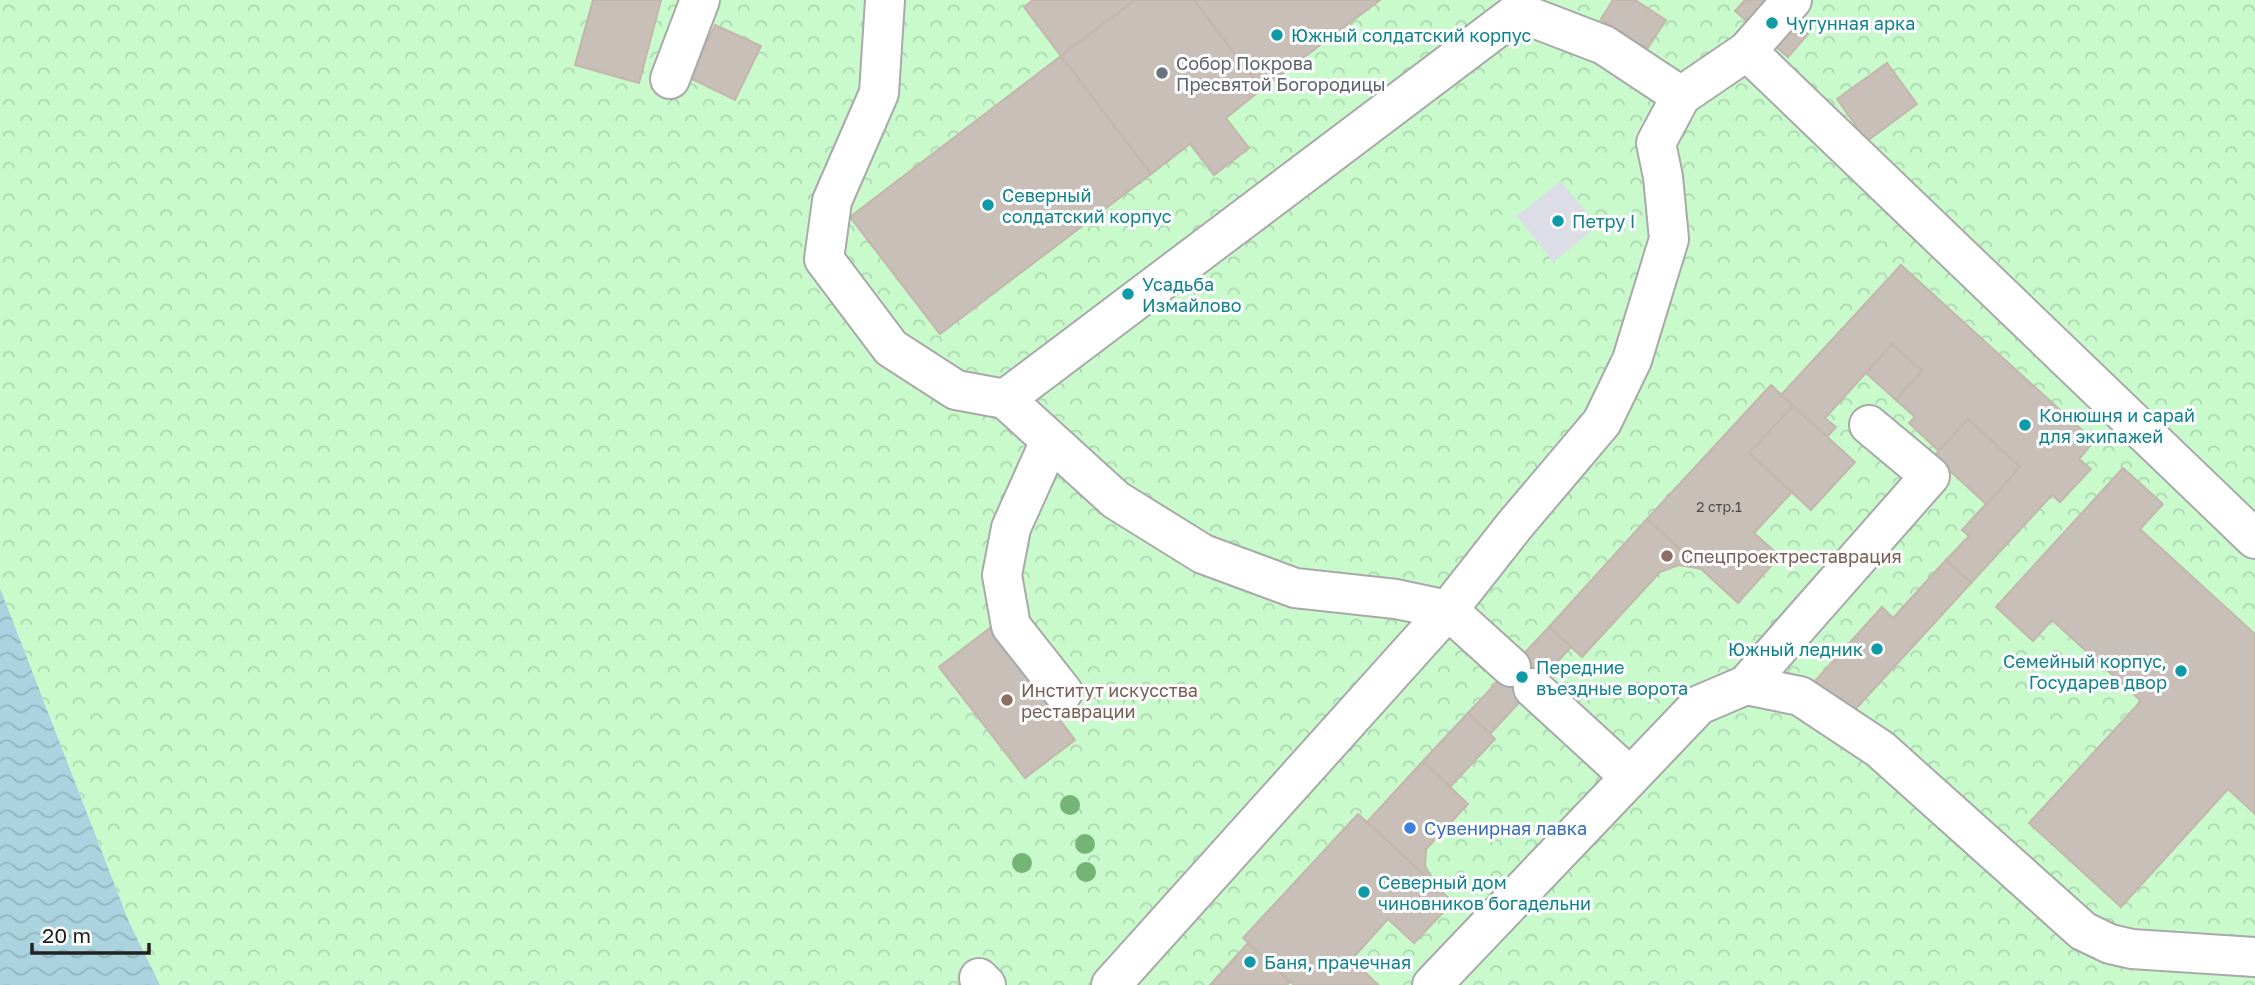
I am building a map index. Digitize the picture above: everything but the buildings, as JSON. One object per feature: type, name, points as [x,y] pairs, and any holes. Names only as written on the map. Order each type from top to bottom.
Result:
[{"type":"lane","points":[[670,79],[700,0]]},
{"type":"lane","points":[[885,0],[879,93],[832,201],[824,259],[891,348],[956,390],[1004,399],[1116,500],[1203,554],[1295,588],[1396,598],[1448,610],[1629,776]]},
{"type":"lane","points":[[1111,985],[1448,610],[1489,556],[1602,422],[1632,359],[1669,239],[1663,177],[1656,143],[1681,96],[1747,51],[1792,0]]},
{"type":"lane","points":[[1004,399],[1517,6],[1604,45],[1681,96]]},
{"type":"lane","points":[[1747,51],[2255,539]]},
{"type":"lane","points":[[1432,985],[1699,705],[1746,685],[1930,476],[1868,425]]},
{"type":"lane","points":[[1050,440],[1011,528],[1002,575],[1011,626],[1063,692]]},
{"type":"lane","points":[[1746,685],[1800,696],[1880,749],[2083,931],[2110,944],[2132,949],[2255,957]]},
{"type":"green space","name":"Усадьба Измайлово","points":[[0,0],[2255,0],[2255,985],[160,985],[129,922],[0,588]]},
{"type":"shaded area","points":[[1561,181],[1598,226],[1553,262],[1517,216]]},
{"type":"water","points":[[0,588],[129,922],[160,985],[0,985]]},
{"type":"place","name":"Чугунная арка","points":[[1772,23]]},
{"type":"place","name":"Южный солдатский корпус","points":[[1277,35]]},
{"type":"place","name":"Собор Покрова Пресвятой Богородицы","points":[[1162,73]]},
{"type":"place","name":"Северный солдатский корпус","points":[[988,205]]},
{"type":"place","name":"Петру I","points":[[1558,221]]},
{"type":"place","name":"Усадьба Измайлово","points":[[1128,294]]},
{"type":"place","name":"Конюшня и сарай для экипажей","points":[[2025,425]]},
{"type":"place","name":"Спецпроектреставрация","points":[[1667,556]]},
{"type":"place","name":"Южный ледник","points":[[1877,649]]},
{"type":"place","name":"Семейный корпус, Государев двор","points":[[2181,671]]},
{"type":"place","name":"Передние въездные ворота","points":[[1522,677]]},
{"type":"place","name":"Институт искусства реставрации","points":[[1007,700]]},
{"type":"place","name":"Сувенирная лавка","points":[[1410,828]]},
{"type":"place","name":"Северный дом чиновников богадельни","points":[[1364,892]]},
{"type":"place","name":"Баня, прачечная","points":[[1250,962]]}]
